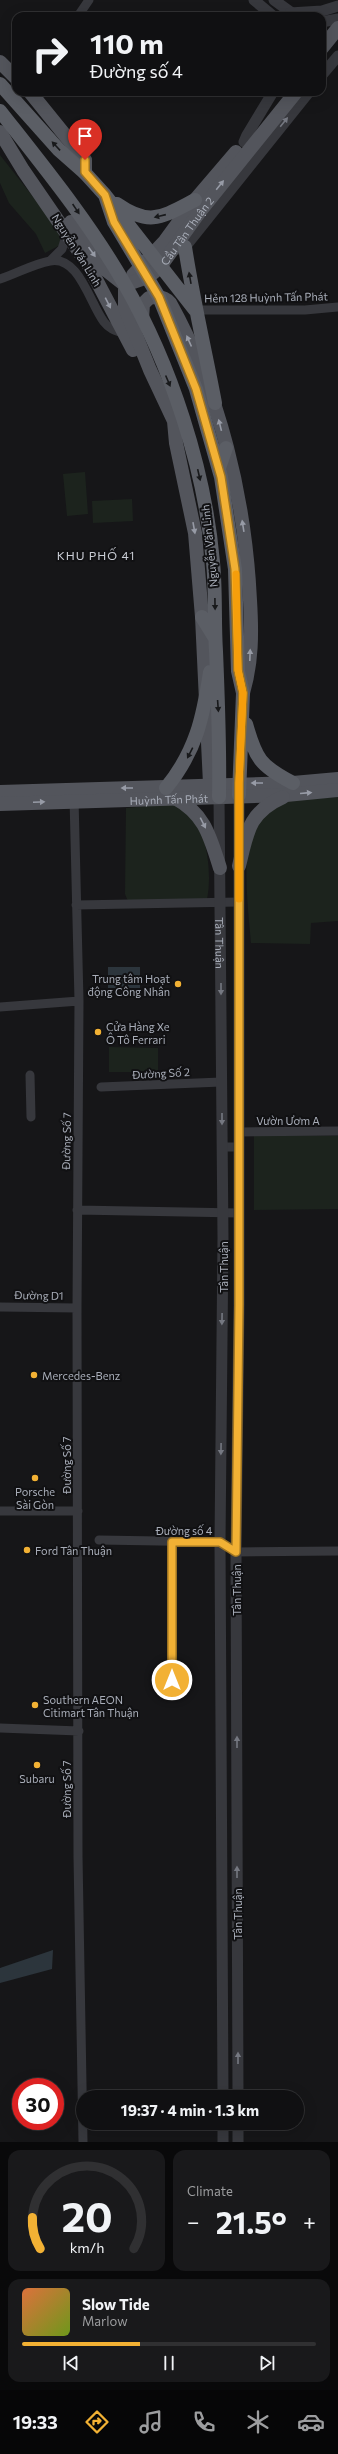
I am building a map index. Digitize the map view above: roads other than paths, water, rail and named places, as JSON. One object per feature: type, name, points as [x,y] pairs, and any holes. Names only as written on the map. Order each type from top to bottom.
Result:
[{"type":"highway","name":"Nguyễn Văn Linh","points":[[0,84],[59,150],[85,172],[105,195],[160,267]]},
{"type":"highway","name":"Nguyễn Văn Linh","points":[[0,111],[53,178],[92,232],[125,285],[156,351],[189,438],[204,495],[213,562],[216,788]]},
{"type":"highway","name":"Nguyễn Văn Linh","points":[[105,195],[114,222],[159,297],[196,389],[219,468],[230,521],[235,569],[238,670],[243,693],[239,789]]},
{"type":"highway","points":[[105,195],[132,214],[147,218],[168,214],[195,200]]},
{"type":"highway","points":[[179,249],[204,342],[215,403]]},
{"type":"highway","points":[[160,267],[195,310]]},
{"type":"highway","points":[[196,389],[215,403]]},
{"type":"highway","points":[[174,421],[189,438]]},
{"type":"highway","points":[[219,468],[226,448]]},
{"type":"highway","points":[[171,793],[180,771],[192,749],[206,702],[215,639],[202,617]]},
{"type":"highway","points":[[243,709],[254,752],[270,771],[290,789]]},
{"type":"main road","points":[[326,43],[338,28]]},
{"type":"main road","points":[[326,55],[338,40]]},
{"type":"main road","points":[[0,62],[12,74]]},
{"type":"main road","name":"Nguyễn Văn Linh","points":[[33,96],[85,160],[85,172]]},
{"type":"main road","name":"Cầu Tân Thuận 2","points":[[144,271],[151,254],[165,241],[195,200],[284,96]]},
{"type":"main road","name":"Cầu Tân Thuận 2","points":[[125,285],[144,271],[160,267],[179,249],[177,241],[200,210],[293,96]]},
{"type":"main road","points":[[3,136],[17,146],[53,198],[56,216]]},
{"type":"main road","name":"Nguyễn Văn Linh","points":[[3,136],[23,170],[89,266],[150,370],[174,421],[176,443],[195,533],[202,617],[206,702],[216,788]]},
{"type":"main road","name":"Nguyễn Văn Linh","points":[[53,178],[53,198],[106,270],[125,285],[125,308],[130,335]]},
{"type":"main road","points":[[142,319],[143,304],[149,298],[159,297]]},
{"type":"main road","name":"Nguyễn Văn Linh","points":[[159,297],[170,303],[178,317],[215,403],[239,501],[248,569],[251,618],[250,670],[243,693]]},
{"type":"main road","points":[[150,370],[156,351]]},
{"type":"main road","name":"Huỳnh Tấn Phát","points":[[290,789],[338,779]]},
{"type":"main road","name":"Huỳnh Tấn Phát","points":[[0,792],[74,795],[171,793],[216,788],[338,790]]},
{"type":"main road","points":[[239,866],[246,836],[256,816],[266,804],[290,789]]},
{"type":"main road","points":[[171,793],[191,807],[201,818],[211,840],[220,868]]},
{"type":"main road","name":"Huỳnh Tấn Phát","points":[[0,804],[74,795]]},
{"type":"street","points":[[81,12],[89,0]]},
{"type":"street","points":[[254,0],[268,12]]},
{"type":"street","points":[[274,0],[289,12]]},
{"type":"street","points":[[315,12],[338,6]]},
{"type":"street","points":[[326,21],[338,19]]},
{"type":"street","points":[[326,70],[338,56]]},
{"type":"street","name":"Cầu Tân Thuận 2","points":[[244,142],[246,135],[270,96]]},
{"type":"street","points":[[179,249],[305,96]]},
{"type":"street","points":[[50,261],[62,249],[67,233]]},
{"type":"street","points":[[0,279],[50,261],[62,261],[70,266],[104,321],[112,329],[130,335]]},
{"type":"street","name":"Hẻm 128 Huỳnh Tấn Phát","points":[[195,310],[305,310],[338,307]]},
{"type":"street","name":"Tân Thuận","points":[[216,788],[220,868],[222,1147],[220,1542],[223,2090]]},
{"type":"street","name":"Tân Thuận","points":[[238,2090],[236,1552],[239,1213],[239,789]]},
{"type":"street","name":"Đường Số 7","points":[[74,795],[79,1001],[77,1210],[79,1974],[83,2142]]},
{"type":"street","points":[[76,905],[239,902]]},
{"type":"street","points":[[0,1007],[79,1001]]},
{"type":"street","points":[[30,1075],[31,1117]]},
{"type":"street","name":"Đường Số 2","points":[[101,1088],[221,1082]]},
{"type":"street","name":"Vườn Ươm A","points":[[239,1132],[338,1131]]},
{"type":"street","points":[[222,1147],[239,1147]]},
{"type":"street","points":[[77,1210],[222,1214],[239,1213]]},
{"type":"street","name":"Đường D1","points":[[0,1307],[77,1308]]},
{"type":"street","points":[[0,1511],[78,1511]]},
{"type":"street","name":"Đường số 4","points":[[99,1540],[220,1542],[236,1552]]},
{"type":"street","points":[[172,1542],[172,1680]]},
{"type":"street","points":[[236,1552],[338,1551]]},
{"type":"street","points":[[221,1688],[236,1689]]},
{"type":"street","points":[[0,1728],[79,1731]]},
{"type":"street","points":[[223,2130],[223,2142]]},
{"type":"street","points":[[238,2130],[238,2142]]},
{"type":"place","name":"Trung tâm Hoạt động Công Nhân","points":[[178,984]]},
{"type":"place","name":"Cửa Hàng Xe Ô Tô Ferrari","points":[[98,1032]]},
{"type":"place","name":"Mercedes-Benz","points":[[34,1375]]},
{"type":"place","name":"Porsche Sài Gòn","points":[[35,1478]]},
{"type":"place","name":"Ford Tân Thuận","points":[[27,1550]]},
{"type":"place","name":"Southern AEON Citimart Tân Thuận","points":[[35,1705]]},
{"type":"place","name":"Subaru","points":[[37,1765]]},
{"type":"district","name":"KHU PHỐ 41","points":[[96,555]]}]
